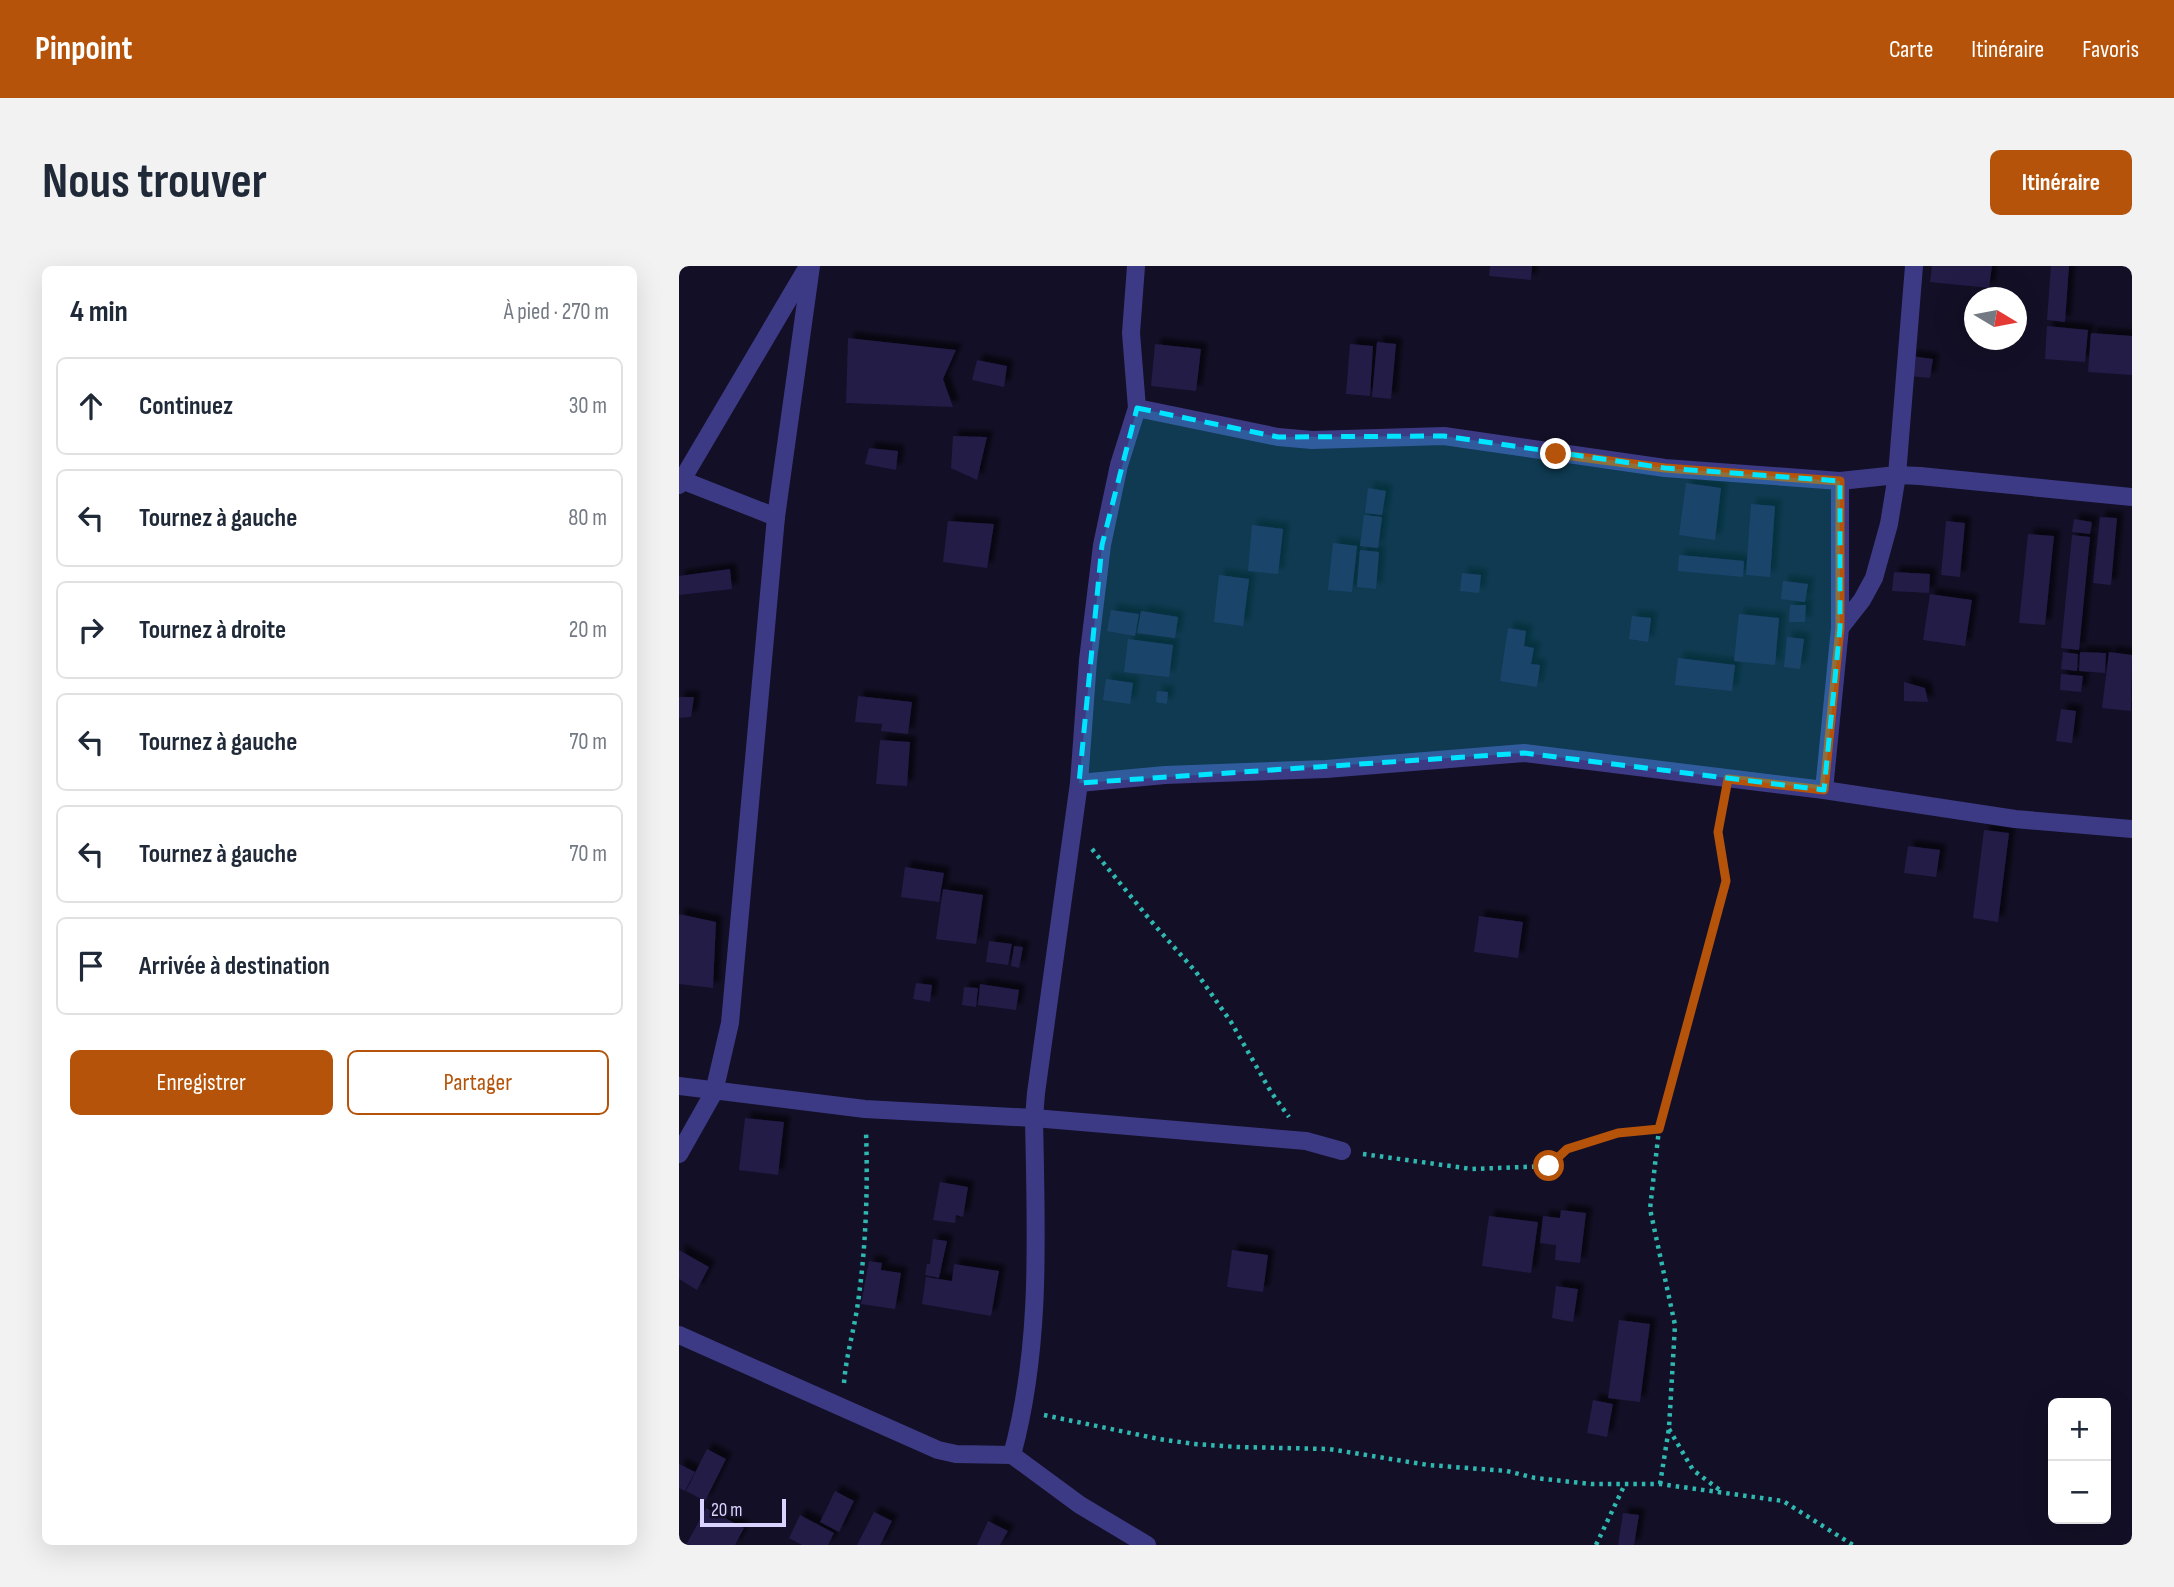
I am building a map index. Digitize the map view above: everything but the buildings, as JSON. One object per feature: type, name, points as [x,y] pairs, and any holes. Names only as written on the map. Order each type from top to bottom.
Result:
[{"type":"street","points":[[776,517],[680,481],[810,266]]},
{"type":"street","points":[[679,1153],[714,1092],[730,1023],[776,517],[810,266]]},
{"type":"street","points":[[1012,1455],[1022,1411],[1033,1334],[1036,1285],[1034,1118],[1079,783],[1088,660],[1102,545],[1119,464],[1137,408],[1131,332],[1136,266]]},
{"type":"street","points":[[1840,628],[1862,600],[1874,578],[1886,535],[1897,475],[1914,266]]},
{"type":"street","points":[[1137,408],[1278,437],[1355,440],[1415,435],[1444,436],[1665,468],[1840,481],[1897,475],[1974,480],[2132,497]]},
{"type":"street","points":[[1824,790],[1840,628],[1840,481]]},
{"type":"street","points":[[1079,783],[1165,775],[1326,769],[1524,753],[1824,790],[2015,820],[2132,829]]},
{"type":"street","points":[[679,1086],[865,1109],[1034,1118],[1306,1141],[1342,1151]]},
{"type":"street","points":[[679,1335],[938,1450],[956,1454],[1012,1455],[1080,1505],[1147,1545]]},
{"type":"path","points":[[1660,1484],[1668,1428],[1675,1325],[1650,1209],[1659,1129],[1726,881],[1718,832],[1728,779]]},
{"type":"path","points":[[1073,827],[1196,972],[1231,1022],[1271,1092],[1306,1141]]},
{"type":"path","points":[[845,1407],[843,1393],[846,1354],[857,1309],[865,1221],[865,1109]]},
{"type":"path","points":[[1342,1151],[1472,1169],[1549,1166],[1567,1149],[1618,1133],[1659,1129]]},
{"type":"path","points":[[1022,1411],[1194,1444],[1329,1450],[1428,1465],[1507,1471],[1535,1479],[1591,1484],[1660,1484],[1783,1501],[1853,1545]]},
{"type":"path","points":[[1668,1428],[1693,1470],[1724,1492]]},
{"type":"path","points":[[1596,1545],[1625,1484]]},
{"type":"highlighted area","points":[[1137,408],[1278,437],[1444,436],[1665,468],[1840,481],[1840,628],[1824,790],[1524,753],[1079,783],[1102,545]]},
{"type":"route","points":[[1549,1166],[1567,1149],[1618,1133],[1659,1129],[1726,881],[1718,832],[1728,779],[1824,790],[1840,628],[1840,481],[1665,468],[1556,454]]}]
